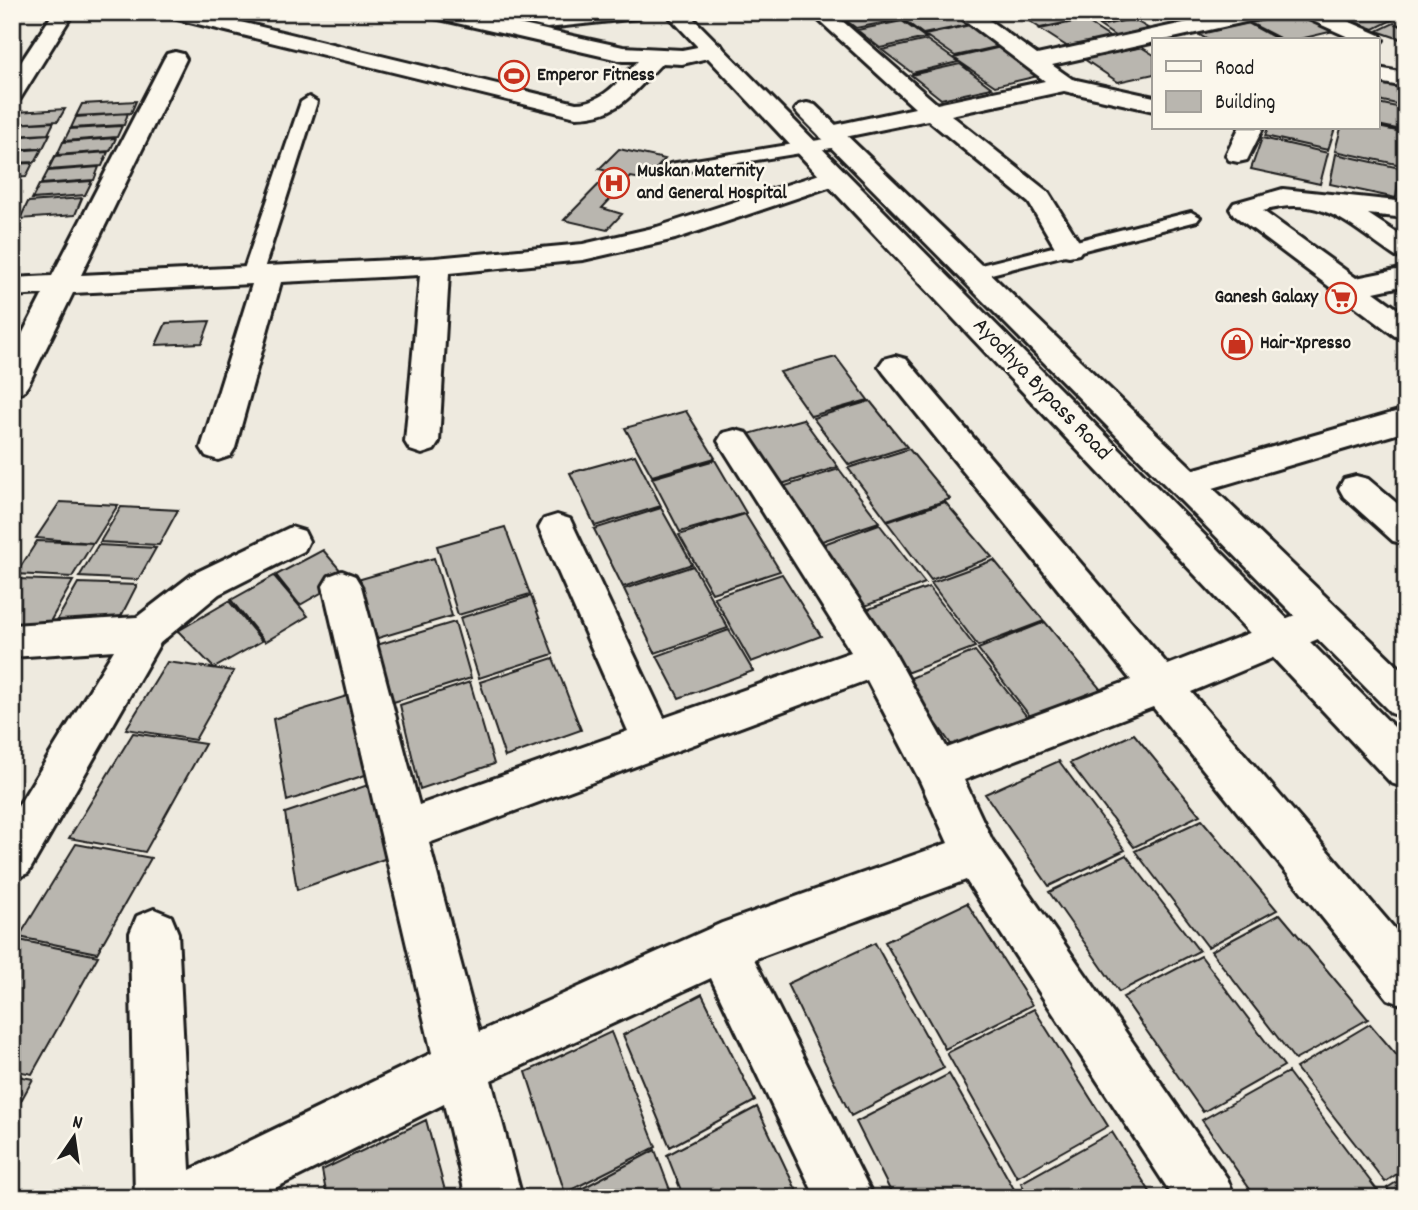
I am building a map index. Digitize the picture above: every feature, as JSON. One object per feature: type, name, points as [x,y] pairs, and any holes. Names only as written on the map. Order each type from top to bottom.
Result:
[{"type":"street","points":[[12,94],[64,12]]},
{"type":"street","points":[[172,12],[576,110],[595,110],[609,103],[655,57]]},
{"type":"street","points":[[435,12],[623,54],[682,57],[713,50]]},
{"type":"street","points":[[508,12],[547,22],[638,12]]},
{"type":"street","name":"Ayodhya Bypass Road","points":[[675,12],[713,50],[825,141],[972,273],[1406,701]]},
{"type":"street","name":"Ayodhya Bypass Road","points":[[708,12],[825,141],[835,177],[1406,769]]},
{"type":"street","points":[[820,12],[934,113],[1039,198],[1069,248]]},
{"type":"street","points":[[964,12],[1064,84],[1152,104]]},
{"type":"street","points":[[1034,62],[1263,12]]},
{"type":"street","points":[[1309,12],[1368,38]]},
{"type":"street","points":[[565,41],[594,15]]},
{"type":"street","points":[[1152,19],[1175,33]]},
{"type":"street","points":[[1048,40],[1069,54]]},
{"type":"street","points":[[12,385],[175,59]]},
{"type":"street","points":[[1380,75],[1406,80]]},
{"type":"street","points":[[825,141],[1064,84]]},
{"type":"street","points":[[1238,155],[1250,130]]},
{"type":"street","points":[[12,287],[435,266],[583,252],[665,233],[835,177]]},
{"type":"street","points":[[1406,211],[1283,197],[1243,209],[1406,328]]},
{"type":"street","points":[[1333,202],[1406,251]]},
{"type":"street","points":[[422,442],[435,266]]},
{"type":"street","points":[[218,448],[260,274]]},
{"type":"street","points":[[1351,288],[1406,276]]},
{"type":"street","points":[[895,366],[1406,981]]},
{"type":"street","points":[[1186,484],[1406,420]]},
{"type":"street","points":[[735,441],[877,659],[937,771],[976,855],[1207,1198]]},
{"type":"street","points":[[1356,488],[1406,531]]},
{"type":"street","points":[[557,528],[653,740]]},
{"type":"street","points":[[12,858],[146,632],[206,584],[291,541]]},
{"type":"street","points":[[342,586],[494,1198]]},
{"type":"street","points":[[937,771],[1161,686],[1278,636],[1323,620]]},
{"type":"street","points":[[12,640],[146,632]]},
{"type":"street","points":[[403,832],[877,659]]},
{"type":"street","points":[[194,1198],[461,1067],[722,947],[976,855]]},
{"type":"street","points":[[154,933],[163,1198]]},
{"type":"street","points":[[722,947],[846,1198]]},
{"type":"lane","points":[[260,274],[309,102]]},
{"type":"lane","points":[[670,169],[825,141]]},
{"type":"lane","points":[[972,273],[1191,217]]},
{"type":"building","points":[[835,12],[892,12],[902,19],[856,28]]},
{"type":"building","points":[[894,12],[938,12],[903,19]]},
{"type":"building","points":[[950,12],[968,25],[923,34],[904,20]]},
{"type":"building","points":[[1015,12],[1071,12],[1083,19],[1040,28]]},
{"type":"building","points":[[1077,12],[1121,12],[1131,18],[1099,25]]},
{"type":"building","points":[[1302,12],[1338,30],[1304,38],[1279,38],[1250,23]]},
{"type":"building","points":[[1328,12],[1374,12],[1394,19],[1374,29]]},
{"type":"building","points":[[1132,19],[1155,32],[1121,40],[1100,26]]},
{"type":"building","points":[[1083,20],[1111,38],[1068,47],[1040,29]]},
{"type":"building","points":[[902,21],[926,38],[880,48],[857,30]]},
{"type":"building","points":[[1248,23],[1275,38],[1205,38],[1198,34]]},
{"type":"building","points":[[1394,23],[1406,28],[1406,41],[1377,31]]},
{"type":"building","points":[[970,25],[1001,46],[955,56],[925,35]]},
{"type":"building","points":[[927,40],[958,62],[912,73],[882,50]]},
{"type":"building","points":[[1001,47],[1042,75],[995,86],[954,58]]},
{"type":"building","points":[[1141,47],[1152,54],[1152,74],[1118,82],[1084,59]]},
{"type":"building","points":[[960,64],[992,88],[941,99],[911,75]]},
{"type":"building","points":[[1380,80],[1406,86],[1406,106],[1380,100]]},
{"type":"building","points":[[136,101],[131,113],[76,116],[82,104]]},
{"type":"building","points":[[1380,103],[1406,109],[1406,131],[1380,125]]},
{"type":"building","points":[[65,109],[58,121],[12,124],[16,112]]},
{"type":"building","points":[[128,113],[124,125],[71,128],[76,117]]},
{"type":"building","points":[[54,122],[48,134],[12,136],[12,124]]},
{"type":"building","points":[[122,126],[117,137],[64,141],[70,129]]},
{"type":"building","points":[[1380,127],[1406,133],[1406,166],[1335,151],[1340,130],[1380,130]]},
{"type":"building","points":[[1267,130],[1334,130],[1328,150],[1265,136]]},
{"type":"building","points":[[50,134],[43,148],[12,150],[12,137]]},
{"type":"building","points":[[116,138],[110,151],[57,155],[63,142]]},
{"type":"building","points":[[1262,138],[1328,153],[1320,184],[1251,169]]},
{"type":"building","points":[[42,149],[35,162],[12,163],[12,151]]},
{"type":"building","points":[[619,149],[665,159],[646,180],[631,177],[602,208],[622,214],[607,230],[564,220],[611,172],[599,169]]},
{"type":"building","points":[[108,152],[102,166],[48,170],[55,156]]},
{"type":"building","points":[[1336,154],[1400,168],[1396,198],[1330,184]]},
{"type":"building","points":[[33,163],[26,177],[12,178],[12,164]]},
{"type":"building","points":[[99,167],[94,180],[41,184],[48,171]]},
{"type":"building","points":[[92,181],[85,195],[32,199],[39,185]]},
{"type":"building","points":[[82,198],[75,215],[20,219],[28,202]]},
{"type":"building","points":[[210,321],[202,343],[156,345],[166,323]]},
{"type":"building","points":[[836,357],[868,400],[811,416],[780,372]]},
{"type":"building","points":[[870,401],[907,447],[849,465],[813,418]]},
{"type":"building","points":[[686,411],[715,458],[652,476],[625,428]]},
{"type":"building","points":[[803,419],[838,467],[778,485],[745,435]]},
{"type":"building","points":[[909,449],[950,499],[887,520],[848,468]]},
{"type":"building","points":[[635,455],[661,506],[595,526],[570,473]]},
{"type":"building","points":[[715,460],[746,513],[680,532],[652,478]]},
{"type":"building","points":[[839,469],[879,522],[816,543],[779,488]]},
{"type":"building","points":[[60,502],[118,505],[94,543],[36,538]]},
{"type":"building","points":[[945,502],[992,557],[931,580],[887,522]]},
{"type":"building","points":[[121,507],[178,510],[159,545],[100,542]]},
{"type":"building","points":[[661,508],[692,564],[623,587],[594,529]]},
{"type":"building","points":[[745,514],[780,571],[712,593],[679,535]]},
{"type":"building","points":[[879,524],[925,583],[865,606],[821,545]]},
{"type":"building","points":[[505,527],[530,594],[458,615],[437,546]]},
{"type":"building","points":[[37,541],[93,543],[72,577],[16,574]]},
{"type":"building","points":[[98,545],[156,548],[138,580],[79,577]]},
{"type":"building","points":[[323,550],[347,578],[300,605],[276,575]]},
{"type":"building","points":[[434,558],[452,616],[368,641],[354,581]]},
{"type":"building","points":[[994,560],[1044,621],[978,646],[931,583]]},
{"type":"building","points":[[693,566],[728,628],[655,653],[624,589]]},
{"type":"building","points":[[782,574],[821,636],[751,662],[714,597]]},
{"type":"building","points":[[274,576],[308,616],[265,642],[231,600]]},
{"type":"building","points":[[16,579],[73,581],[47,627],[12,626],[12,584]]},
{"type":"building","points":[[78,583],[137,585],[114,630],[53,627]]},
{"type":"building","points":[[929,587],[975,647],[906,673],[863,611]]},
{"type":"building","points":[[531,596],[553,654],[479,678],[460,618]]},
{"type":"building","points":[[229,601],[262,641],[214,668],[178,631]]},
{"type":"building","points":[[455,622],[471,678],[384,705],[370,647]]},
{"type":"building","points":[[1045,622],[1102,691],[1033,720],[978,649]]},
{"type":"building","points":[[729,630],[753,671],[679,698],[657,656]]},
{"type":"building","points":[[975,651],[1028,718],[955,750],[906,680]]},
{"type":"building","points":[[553,658],[581,730],[505,757],[480,682]]},
{"type":"building","points":[[167,662],[234,671],[195,740],[126,729]]},
{"type":"building","points":[[470,682],[494,764],[420,789],[400,705]]},
{"type":"building","points":[[350,695],[368,774],[287,801],[273,719]]},
{"type":"building","points":[[133,733],[205,744],[145,852],[69,838]]},
{"type":"building","points":[[1134,734],[1200,815],[1134,847],[1070,763]]},
{"type":"building","points":[[1059,761],[1125,850],[1049,886],[985,794]]},
{"type":"building","points":[[371,784],[387,858],[297,890],[285,813]]},
{"type":"building","points":[[1202,820],[1277,910],[1208,947],[1135,851]]},
{"type":"building","points":[[76,844],[151,858],[97,953],[19,937]]},
{"type":"building","points":[[1126,855],[1199,951],[1119,992],[1049,892]]},
{"type":"building","points":[[967,903],[1032,1005],[945,1049],[885,942]]},
{"type":"building","points":[[1280,914],[1368,1019],[1295,1060],[1211,951]]},
{"type":"building","points":[[19,940],[98,956],[32,1074],[12,1070],[12,951]]},
{"type":"building","points":[[875,943],[944,1068],[851,1116],[787,984]]},
{"type":"building","points":[[1201,956],[1284,1066],[1203,1112],[1123,997]]},
{"type":"building","points":[[702,994],[755,1101],[670,1147],[623,1035]]},
{"type":"building","points":[[1034,1009],[1108,1126],[1017,1177],[947,1053]]},
{"type":"building","points":[[1370,1024],[1406,1066],[1406,1168],[1385,1182],[1296,1068]]},
{"type":"building","points":[[611,1032],[656,1147],[565,1193],[526,1072]]},
{"type":"building","points":[[1288,1072],[1383,1198],[1256,1198],[1202,1120]]},
{"type":"building","points":[[949,1074],[1019,1198],[894,1198],[856,1122]]},
{"type":"building","points":[[12,1075],[33,1079],[12,1117]]},
{"type":"building","points":[[757,1107],[800,1198],[684,1198],[667,1155]]},
{"type":"building","points":[[426,1120],[447,1198],[327,1198],[322,1170]]},
{"type":"building","points":[[1112,1132],[1154,1198],[1029,1198],[1021,1183]]},
{"type":"building","points":[[655,1150],[673,1198],[564,1198]]},
{"type":"building","points":[[1406,1176],[1406,1198],[1394,1198],[1387,1188]]},
{"type":"place","name":"Emperor Fitness","points":[[514,76]]},
{"type":"place","name":"Muskan Maternity and General Hospital","points":[[614,183]]},
{"type":"place","name":"Ganesh Galaxy","points":[[1341,298]]},
{"type":"place","name":"Hair-Xpresso","points":[[1237,344]]}]
